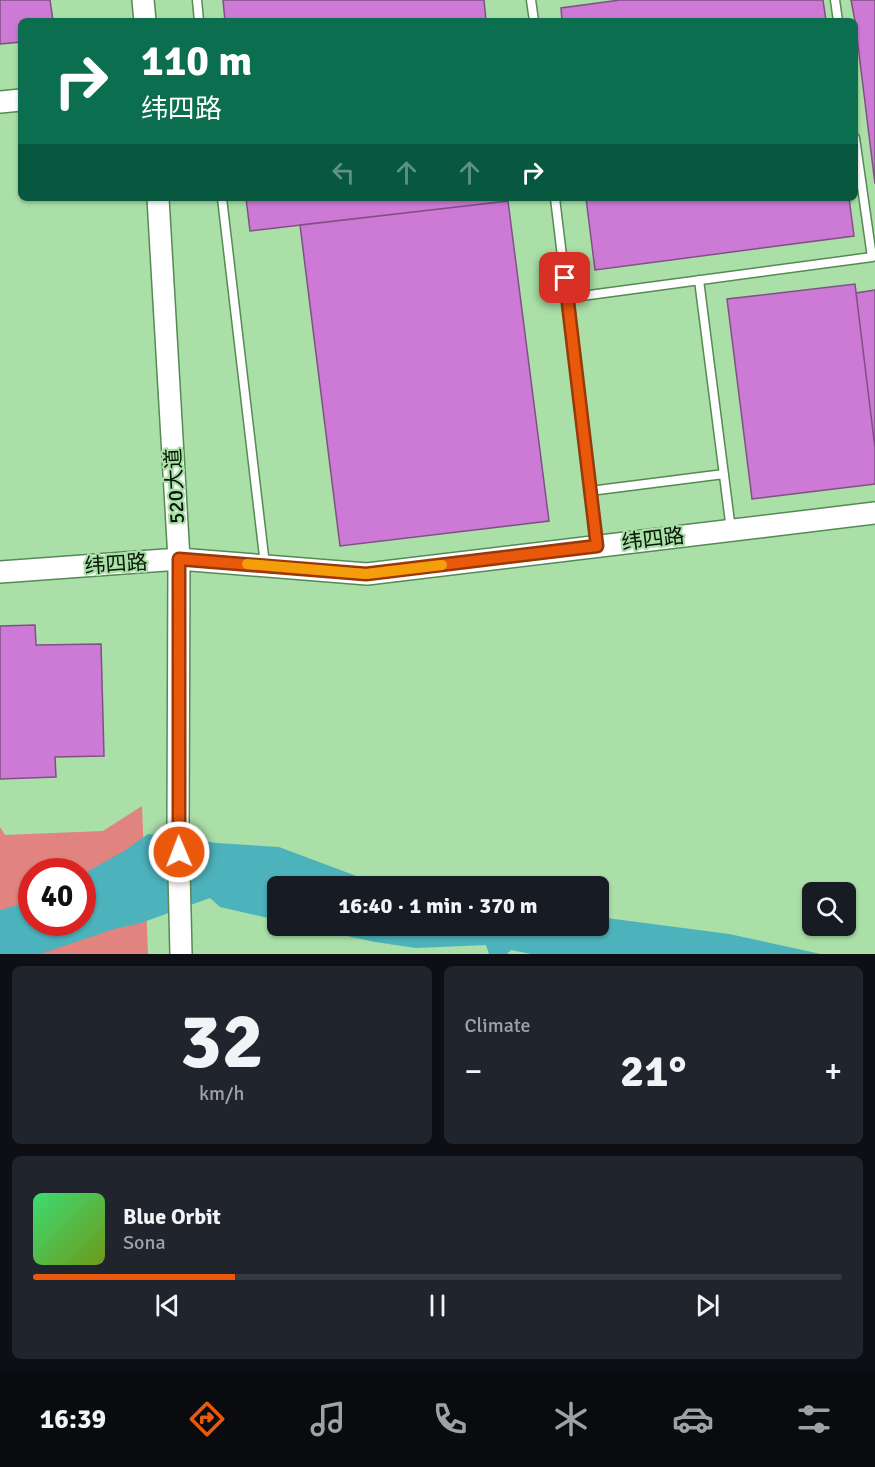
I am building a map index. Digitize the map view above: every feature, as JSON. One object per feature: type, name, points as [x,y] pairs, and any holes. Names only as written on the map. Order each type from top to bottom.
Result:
[{"type":"street","points":[[142,0],[145,18]]},
{"type":"street","points":[[0,102],[18,100]]},
{"type":"street","name":"520大道","points":[[158,201],[179,559],[178,832],[181,954]]},
{"type":"street","name":"纬四路","points":[[0,572],[179,559],[366,574],[875,513]]},
{"type":"lane","points":[[197,0],[200,18]]},
{"type":"lane","points":[[531,0],[534,18]]},
{"type":"lane","points":[[835,0],[838,18]]},
{"type":"lane","points":[[567,298],[872,258],[858,159]]},
{"type":"lane","points":[[222,201],[265,565]]},
{"type":"lane","points":[[555,201],[597,546]]},
{"type":"lane","points":[[699,280],[731,530]]},
{"type":"lane","points":[[590,491],[724,474]]},
{"type":"shaded area","points":[[142,806],[148,954],[0,954],[0,827],[5,835],[103,831]]},
{"type":"water","points":[[148,834],[217,843],[279,847],[356,876],[267,876],[267,918],[220,907],[210,898],[141,923],[96,935],[96,867]]},
{"type":"water","points":[[18,905],[18,936],[93,936],[40,954],[0,954],[0,910]]},
{"type":"water","points":[[609,918],[729,934],[821,954],[531,954],[511,950],[507,954],[489,954],[486,945],[416,948],[347,936],[609,936]]},
{"type":"building","points":[[0,0],[50,0],[53,18],[18,18],[18,42],[0,44]]},
{"type":"building","points":[[223,0],[484,0],[486,18],[225,18]]},
{"type":"building","points":[[620,0],[823,0],[826,18],[562,18],[561,8]]},
{"type":"building","points":[[851,0],[875,0],[875,184],[858,45],[858,18],[854,18]]},
{"type":"building","points":[[246,201],[508,201],[250,231]]},
{"type":"building","points":[[508,201],[549,521],[340,546],[300,225]]},
{"type":"building","points":[[586,201],[849,201],[854,236],[595,270]]},
{"type":"building","points":[[855,284],[875,448],[875,484],[752,499],[727,299]]},
{"type":"building","points":[[875,290],[875,448],[856,293]]},
{"type":"building","points":[[35,625],[36,645],[101,644],[104,756],[55,757],[56,777],[0,779],[0,626]]},
{"type":"slow traffic","points":[[247,564],[366,574],[442,565]]},
{"type":"route","points":[[179,852],[179,559],[366,574],[597,546],[565,278]]}]
